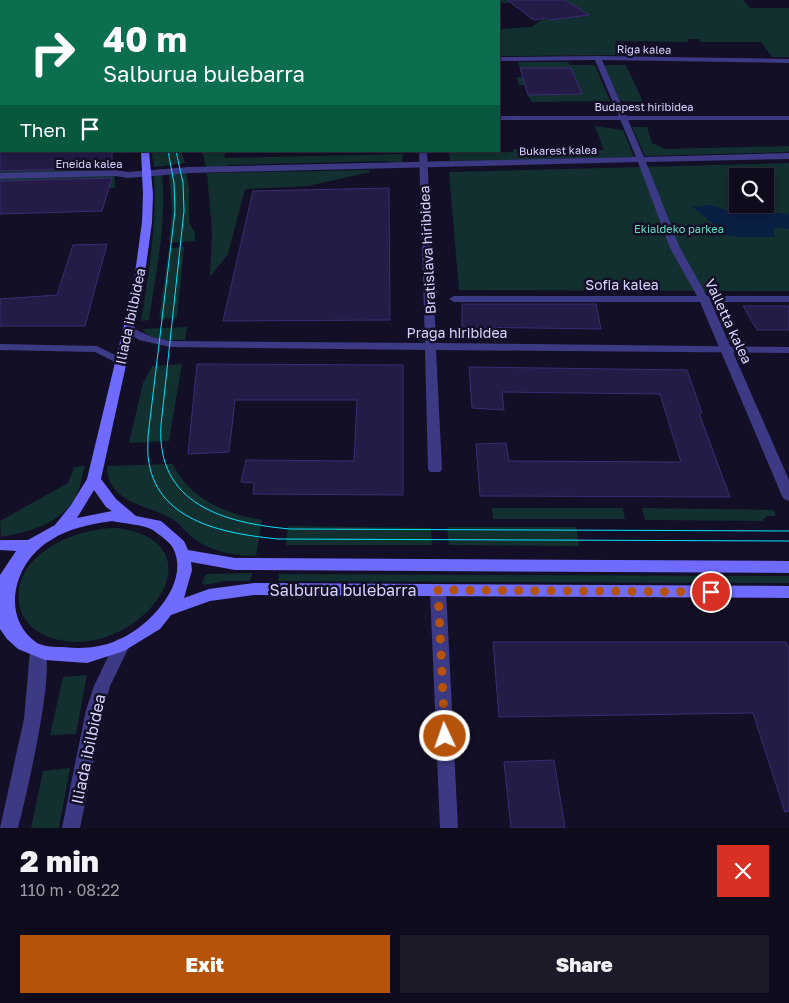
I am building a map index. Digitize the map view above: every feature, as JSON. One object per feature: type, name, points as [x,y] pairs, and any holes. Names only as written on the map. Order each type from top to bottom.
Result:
[{"type":"main road","name":"Iliada ibilbidea","points":[[60,528],[76,509],[94,479],[121,361],[144,251],[147,213],[145,152]]},
{"type":"main road","points":[[94,479],[112,504],[129,516],[158,526],[178,544],[183,555],[185,568],[184,581],[179,595],[171,609],[158,623],[141,635],[122,645],[96,653],[70,657],[38,651],[12,635],[0,612],[0,594],[6,577],[16,560],[31,546],[60,528],[94,517],[129,516]]},
{"type":"main road","points":[[0,545],[31,546]]},
{"type":"main road","name":"Salburua bulebarra","points":[[183,555],[235,564],[789,567]]},
{"type":"main road","name":"Salburua bulebarra","points":[[171,609],[209,595],[254,589],[789,592]]},
{"type":"street","name":"Riga kalea","points":[[500,59],[598,58],[789,61]]},
{"type":"street","name":"Valletta kalea","points":[[598,58],[625,118],[675,248],[704,299],[789,496]]},
{"type":"street","name":"Budapest hiribidea","points":[[500,118],[789,118]]},
{"type":"street","name":"Bratislava hiribidea","points":[[423,152],[435,469]]},
{"type":"street","name":"Bukarest kalea","points":[[147,173],[188,170],[789,156]]},
{"type":"street","name":"Eneida kalea","points":[[0,176],[115,173],[128,175],[147,173]]},
{"type":"street","name":"Sofia kalea","points":[[454,298],[789,299]]},
{"type":"street","name":"Praga hiribidea","points":[[128,329],[142,338],[170,344],[789,350]]},
{"type":"street","points":[[0,347],[97,349],[121,361]]},
{"type":"street","points":[[438,590],[449,828]]},
{"type":"street","name":"Iliada ibilbidea","points":[[72,828],[95,710],[102,686],[122,645]]},
{"type":"street","points":[[9,828],[36,708],[38,651]]},
{"type":"green space","points":[[500,0],[529,0],[500,3]]},
{"type":"green space","points":[[565,0],[743,0],[750,8],[789,8],[789,57],[772,57],[761,42],[701,42],[699,39],[687,39],[688,42],[616,41],[622,55],[500,56],[500,29],[532,27],[542,19],[549,20],[588,15]]},
{"type":"green space","points":[[518,62],[568,62],[570,65],[595,65],[610,101],[531,102],[528,95],[582,94],[579,86],[519,85],[517,77],[522,77],[522,75],[574,75],[570,68],[520,68]]},
{"type":"green space","points":[[603,65],[626,65],[643,102],[620,101]]},
{"type":"green space","points":[[595,126],[623,130],[634,157],[450,161],[449,153],[513,152],[513,149],[604,150]]},
{"type":"green space","points":[[632,127],[647,127],[652,143],[665,149],[789,146],[789,152],[645,156]]},
{"type":"green space","points":[[151,152],[181,152],[185,163],[154,167]]},
{"type":"green space","points":[[202,152],[226,152],[224,158],[403,154],[402,163],[385,161],[206,167]]},
{"type":"green space","name":"Ekialdeko parkea","points":[[789,163],[789,291],[459,290],[449,172]]},
{"type":"green space","points":[[114,165],[115,188],[0,190],[0,169]]},
{"type":"green space","points":[[369,170],[370,172],[308,186],[245,189],[228,254],[210,277],[212,231],[207,173]]},
{"type":"green space","points":[[186,171],[189,189],[189,222],[195,233],[195,241],[169,243],[172,212],[169,173]]},
{"type":"green space","points":[[162,174],[163,211],[158,265],[149,320],[141,321],[153,230],[154,175]]},
{"type":"green space","points":[[184,247],[177,318],[159,319],[169,248]]},
{"type":"green space","points":[[187,327],[185,340],[156,338],[142,329]]},
{"type":"green space","points":[[182,364],[169,441],[129,443],[143,383],[152,366]]},
{"type":"green space","points":[[173,464],[189,487],[210,503],[235,514],[262,520],[256,556],[239,555],[206,546],[191,536],[174,520],[122,496],[109,479],[107,466]]},
{"type":"green space","points":[[85,466],[78,492],[70,506],[62,514],[34,529],[1,537],[0,521],[68,483],[74,467]]},
{"type":"green space","points":[[492,508],[623,508],[625,519],[493,519]]},
{"type":"green space","points":[[642,508],[774,510],[776,516],[767,516],[762,521],[645,520]]},
{"type":"green space","points":[[288,526],[431,528],[432,545],[286,545]]},
{"type":"green space","points":[[447,527],[576,527],[579,546],[449,545]]},
{"type":"green space","points":[[117,528],[150,538],[166,556],[168,577],[157,600],[138,620],[111,635],[81,642],[49,637],[33,628],[22,614],[19,602],[20,585],[26,570],[37,557],[52,546],[68,538],[85,532]]},
{"type":"green space","points":[[252,573],[250,581],[225,581],[204,585],[202,583],[206,574]]},
{"type":"green space","points":[[279,574],[789,576],[789,583],[278,581]]},
{"type":"green space","points":[[87,675],[76,734],[50,735],[63,677]]},
{"type":"green space","points":[[70,768],[59,828],[31,828],[43,771]]},
{"type":"water","points":[[711,205],[729,211],[729,213],[789,214],[789,229],[775,227],[774,237],[740,237],[710,233],[715,225],[692,207]]},
{"type":"building","points":[[507,0],[565,0],[589,15],[534,20]]},
{"type":"building","points":[[520,68],[571,68],[582,94],[528,95]]},
{"type":"building","points":[[0,152],[112,152],[112,168],[0,171]]},
{"type":"building","points":[[112,178],[102,211],[0,214],[0,181]]},
{"type":"building","points":[[389,188],[390,320],[223,321],[253,191]]},
{"type":"building","points":[[107,244],[85,326],[0,326],[0,299],[57,295],[73,245]]},
{"type":"building","points":[[462,304],[596,304],[601,329],[462,327]]},
{"type":"building","points":[[743,306],[789,306],[789,330],[757,330]]},
{"type":"building","points":[[197,364],[403,365],[403,495],[253,494],[254,483],[241,482],[246,460],[354,461],[357,400],[235,400],[229,452],[188,454]]},
{"type":"building","points":[[469,367],[687,370],[702,413],[699,413],[730,497],[480,496],[476,444],[506,443],[509,461],[681,462],[660,394],[502,392],[504,410],[472,408]]},
{"type":"building","points":[[493,642],[786,642],[789,649],[789,811],[785,812],[753,713],[499,717]]},
{"type":"building","points":[[554,760],[565,828],[511,828],[504,762]]},
{"type":"tram line","points":[[168,152],[174,183],[175,211],[148,436],[148,453],[155,483],[166,499],[181,512],[198,522],[218,529],[278,539],[789,541]]},
{"type":"tram line","points":[[176,152],[183,183],[184,211],[161,425],[162,452],[170,474],[182,491],[199,505],[219,515],[266,526],[290,529],[789,531]]},
{"type":"route","points":[[445,736],[438,590],[711,592]]}]
